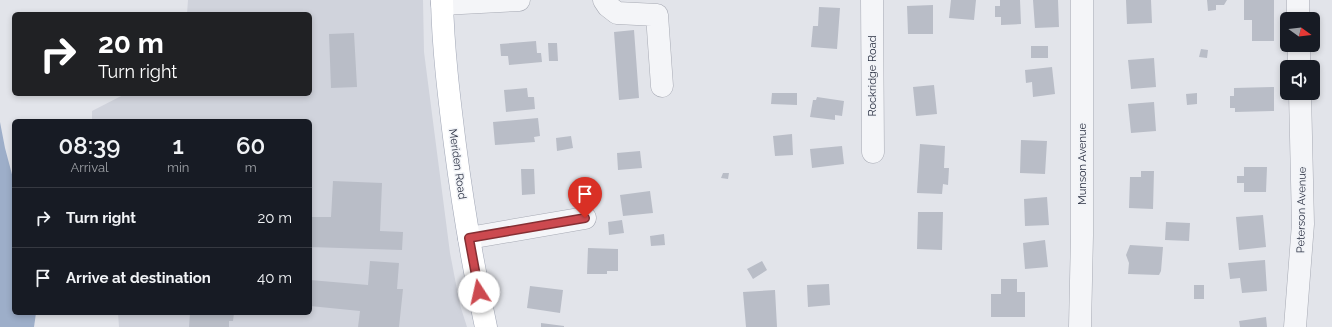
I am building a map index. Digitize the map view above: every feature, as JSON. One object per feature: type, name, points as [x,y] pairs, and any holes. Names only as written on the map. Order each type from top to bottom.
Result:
[{"type":"main road","name":"Meriden Road","points":[[442,2],[451,113],[458,167],[469,238],[486,327]]},
{"type":"street","points":[[442,2],[519,0]]},
{"type":"street","points":[[604,0],[608,6],[617,13],[657,15],[662,86]]},
{"type":"street","name":"Rockridge Road","points":[[872,0],[873,152]]},
{"type":"street","name":"Munson Avenue","points":[[1080,327],[1082,235],[1082,0]]},
{"type":"street","points":[[1298,0],[1298,12]]},
{"type":"street","name":"Peterson Avenue","points":[[1295,327],[1303,224],[1300,100]]},
{"type":"street","points":[[469,238],[585,218]]},
{"type":"shaded area","points":[[188,0],[423,0],[424,52],[450,253],[460,305],[467,327],[119,327],[118,315],[312,315],[312,119],[92,119],[92,111],[121,96],[312,96],[312,12],[187,12]]},
{"type":"water","points":[[0,122],[12,174],[12,315],[36,315],[34,327],[0,327]]},
{"type":"building","points":[[951,0],[976,0],[974,20],[949,18]]},
{"type":"building","points":[[1000,0],[1020,0],[1021,24],[1001,25],[1001,17],[995,17],[995,6],[1000,6]]},
{"type":"building","points":[[1033,0],[1058,0],[1059,27],[1035,28]]},
{"type":"building","points":[[1126,0],[1151,0],[1152,23],[1127,24]]},
{"type":"building","points":[[1207,0],[1227,0],[1224,5],[1216,5],[1216,10],[1208,11]]},
{"type":"building","points":[[1244,0],[1274,0],[1274,41],[1252,41],[1252,20],[1244,20]]},
{"type":"building","points":[[933,5],[933,34],[908,34],[907,6]]},
{"type":"building","points":[[819,7],[840,8],[837,49],[811,47],[813,26],[818,26]]},
{"type":"building","points":[[634,30],[639,98],[619,100],[614,32]]},
{"type":"building","points":[[354,33],[357,87],[331,88],[329,34]]},
{"type":"building","points":[[536,41],[537,53],[541,53],[542,62],[509,65],[508,56],[501,56],[500,44]]},
{"type":"building","points":[[548,43],[557,43],[558,61],[549,61]]},
{"type":"building","points":[[1031,46],[1048,46],[1048,58],[1031,58]]},
{"type":"building","points":[[1201,49],[1208,50],[1207,58],[1199,57]]},
{"type":"building","points":[[1154,58],[1156,87],[1131,89],[1128,60]]},
{"type":"building","points":[[1052,67],[1055,94],[1033,97],[1032,82],[1026,83],[1025,70]]},
{"type":"building","points":[[934,85],[937,114],[916,116],[913,87]]},
{"type":"building","points":[[1274,87],[1274,111],[1235,112],[1235,108],[1230,108],[1230,96],[1234,96],[1234,88]]},
{"type":"building","points":[[527,88],[528,97],[534,97],[535,109],[506,112],[504,90]]},
{"type":"building","points":[[772,93],[797,93],[797,105],[771,104]]},
{"type":"building","points":[[1197,93],[1197,104],[1187,105],[1186,94]]},
{"type":"building","points":[[817,97],[844,101],[842,116],[835,115],[835,120],[810,117],[813,100],[816,100]]},
{"type":"building","points":[[1154,102],[1156,131],[1131,133],[1128,104]]},
{"type":"building","points":[[538,118],[540,136],[534,137],[535,142],[495,145],[493,122]]},
{"type":"building","points":[[792,134],[793,155],[775,156],[773,136]]},
{"type":"building","points":[[571,136],[573,148],[557,151],[556,138]]},
{"type":"building","points":[[1021,140],[1047,141],[1045,174],[1020,173]]},
{"type":"building","points":[[920,144],[945,146],[944,168],[949,168],[948,185],[943,184],[942,194],[917,193]]},
{"type":"building","points":[[842,146],[844,164],[812,168],[810,149]]},
{"type":"building","points":[[640,151],[642,168],[618,170],[617,153]]},
{"type":"building","points":[[1244,167],[1267,167],[1266,192],[1244,192],[1244,183],[1237,183],[1237,176],[1244,176]]},
{"type":"building","points":[[521,169],[534,169],[535,194],[522,195]]},
{"type":"building","points":[[1141,171],[1154,171],[1153,209],[1129,208],[1130,177],[1141,177]]},
{"type":"building","points":[[723,173],[729,173],[728,179],[721,178]]},
{"type":"building","points":[[333,181],[382,183],[380,231],[403,232],[402,250],[312,247],[312,217],[331,217]]},
{"type":"building","points":[[650,191],[653,213],[623,216],[620,195]]},
{"type":"building","points":[[1047,197],[1049,225],[1025,226],[1024,199]]},
{"type":"building","points":[[918,212],[943,212],[942,250],[917,249]]},
{"type":"building","points":[[1263,215],[1266,247],[1239,250],[1236,217]]},
{"type":"building","points":[[622,220],[624,233],[609,235],[608,222]]},
{"type":"building","points":[[1166,222],[1190,223],[1189,241],[1165,240]]},
{"type":"building","points":[[664,234],[665,245],[651,246],[650,236]]},
{"type":"building","points":[[1045,240],[1048,267],[1025,269],[1023,243]]},
{"type":"building","points":[[1130,245],[1163,247],[1161,271],[1159,275],[1128,274],[1129,263],[1126,255]]},
{"type":"building","points":[[588,248],[618,249],[618,271],[607,271],[607,274],[587,274]]},
{"type":"building","points":[[1265,260],[1267,291],[1242,293],[1240,278],[1230,279],[1228,263]]},
{"type":"building","points":[[370,261],[399,263],[397,289],[403,289],[399,327],[358,327],[360,311],[312,306],[312,280],[368,285]]},
{"type":"building","points":[[762,261],[767,270],[753,279],[747,269]]},
{"type":"building","points":[[1001,279],[1017,279],[1017,292],[1025,292],[1025,317],[991,317],[991,294],[1001,294]]},
{"type":"building","points":[[829,284],[830,305],[808,307],[807,285]]},
{"type":"building","points":[[1194,285],[1204,285],[1204,299],[1194,299]]},
{"type":"building","points":[[530,286],[563,290],[560,313],[527,308]]},
{"type":"building","points":[[775,290],[777,327],[746,327],[743,292]]},
{"type":"building","points":[[190,315],[234,315],[233,321],[229,321],[229,327],[189,327]]},
{"type":"building","points":[[1266,317],[1267,327],[1240,327],[1239,321]]},
{"type":"building","points":[[541,323],[564,326],[564,327],[541,327]]},
{"type":"route","points":[[479,292],[469,238],[585,218]]}]
